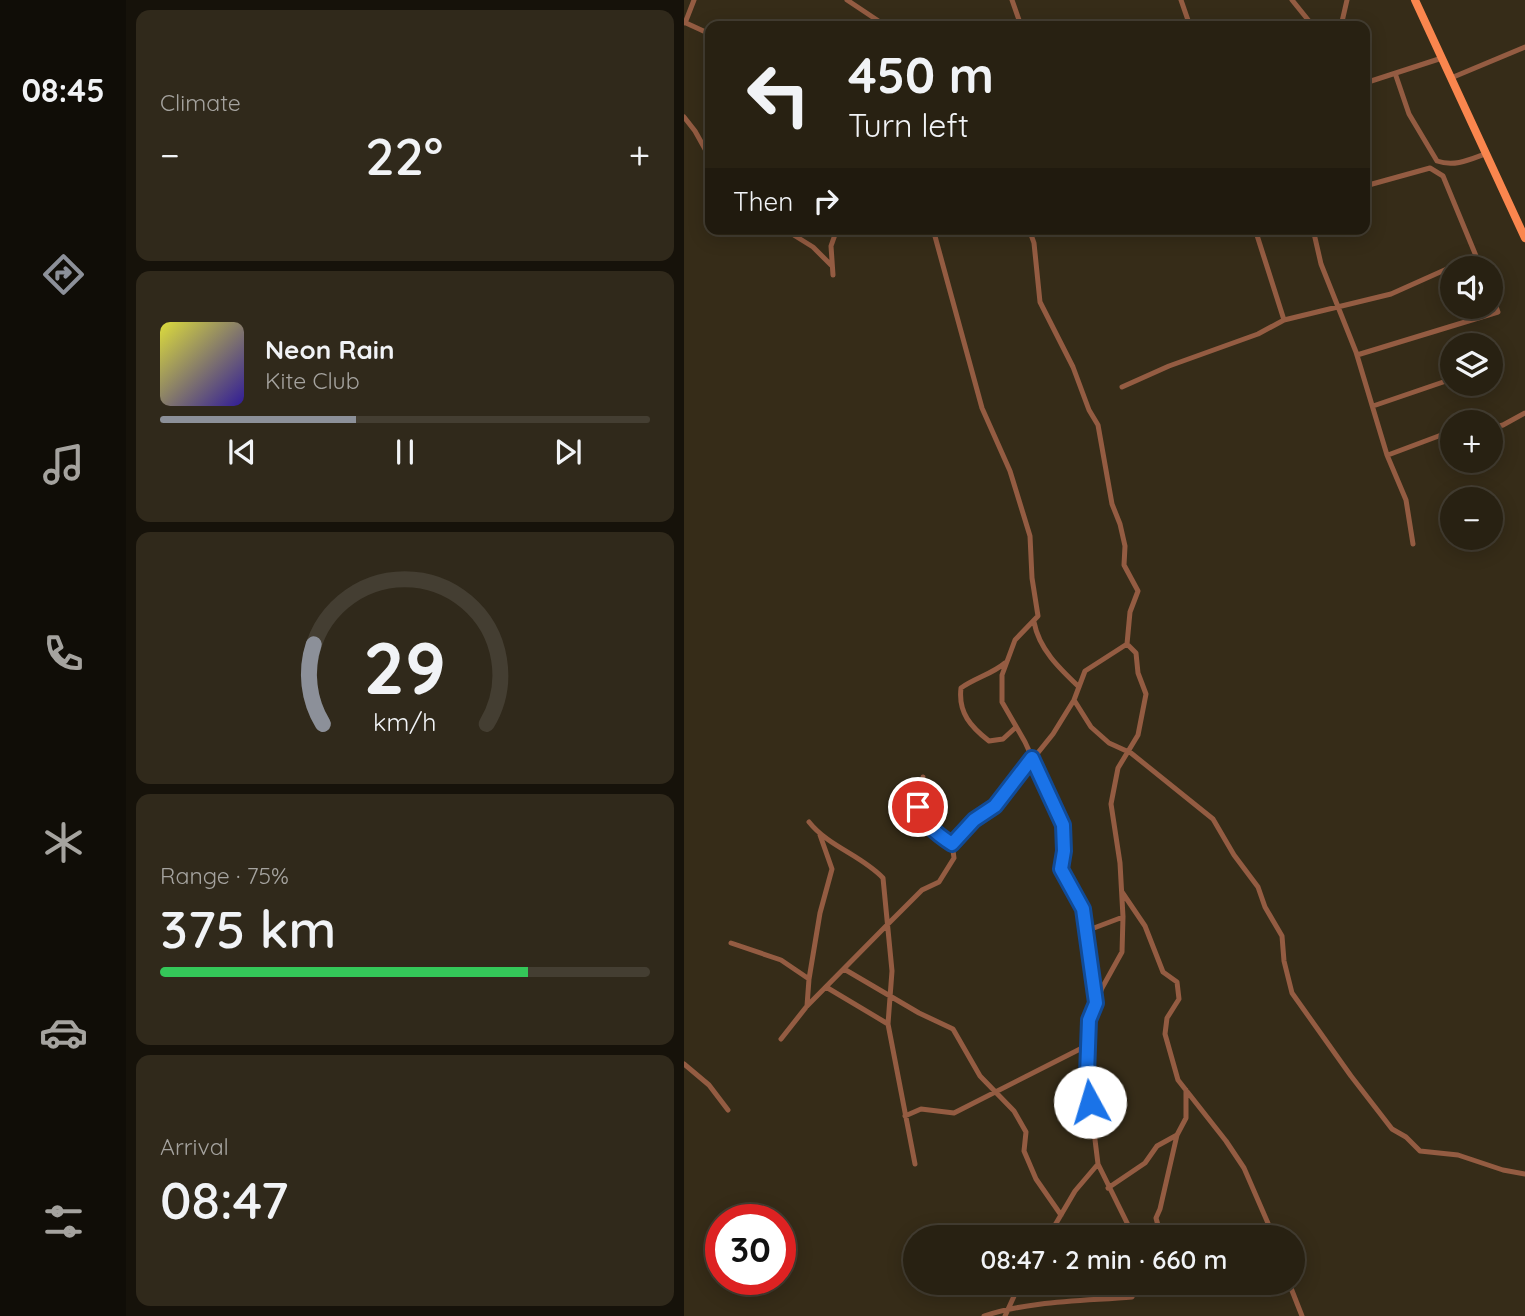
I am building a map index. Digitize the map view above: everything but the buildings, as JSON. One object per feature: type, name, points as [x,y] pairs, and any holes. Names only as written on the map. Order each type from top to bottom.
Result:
[{"type":"main road","points":[[1415,0],[1525,237]]},
{"type":"street","points":[[694,0],[685,23],[705,32]]},
{"type":"street","points":[[847,0],[878,21]]},
{"type":"street","points":[[1012,0],[1019,21]]},
{"type":"street","points":[[1181,0],[1188,21]]},
{"type":"street","points":[[1292,0],[1309,21]]},
{"type":"street","points":[[1342,21],[1347,0]]},
{"type":"street","points":[[1451,78],[1525,47]]},
{"type":"street","points":[[1370,81],[1442,58]]},
{"type":"street","points":[[1395,73],[1415,125],[1437,161],[1444,164],[1461,163],[1485,154]]},
{"type":"street","points":[[684,117],[705,149]]},
{"type":"street","points":[[1436,170],[1444,164]]},
{"type":"street","points":[[1370,185],[1430,168],[1436,170],[1443,176],[1476,256]]},
{"type":"street","points":[[794,235],[813,247],[832,265]]},
{"type":"street","points":[[833,275],[831,246],[835,235]]},
{"type":"street","points":[[934,235],[982,408],[1010,471],[1030,536],[1032,578],[1038,616],[1015,640],[1002,675],[1002,702],[1063,825],[1064,851],[1061,869],[1083,909],[1096,1003]]},
{"type":"street","points":[[1031,235],[1040,302],[1073,367],[1089,410],[1098,425],[1112,504],[1125,546],[1124,565],[1138,591],[1130,612],[1127,644]]},
{"type":"street","points":[[1257,235],[1284,320]]},
{"type":"street","points":[[1315,235],[1322,264],[1357,355],[1388,455],[1406,500],[1414,544]]},
{"type":"street","points":[[1122,387],[1169,366],[1258,334],[1284,320],[1412,286],[1440,270]]},
{"type":"street","points":[[1357,355],[1475,319]]},
{"type":"street","points":[[1373,406],[1440,383]]},
{"type":"street","points":[[1503,425],[1525,413]]},
{"type":"street","points":[[1388,455],[1440,436]]},
{"type":"street","points":[[1034,622],[1036,636],[1052,661],[1079,687]]},
{"type":"street","points":[[952,844],[974,820],[995,806],[1053,734],[1074,700],[1085,671],[1127,644]]},
{"type":"street","points":[[1127,644],[1136,653],[1138,673],[1146,694],[1138,735],[1118,768],[1112,804],[1122,892],[1122,952],[1089,1020],[1087,1075],[1098,1164],[1128,1225]]},
{"type":"street","points":[[1007,661],[996,670],[961,688],[960,699],[969,725],[989,741],[1002,739],[1015,727]]},
{"type":"street","points":[[1074,700],[1091,727],[1109,743],[1127,751],[1213,819],[1234,855],[1258,887],[1282,936],[1284,961],[1292,993],[1392,1129],[1406,1137],[1420,1151],[1458,1155],[1503,1170],[1525,1174]]},
{"type":"street","points":[[781,1040],[808,1006],[922,890],[940,883],[954,858],[952,844],[934,832],[918,807],[923,777]]},
{"type":"street","points":[[809,822],[820,835],[874,868],[883,878],[887,896],[886,926],[892,971],[888,1024],[916,1164]]},
{"type":"street","points":[[808,1006],[809,979],[820,913],[832,869],[820,835]]},
{"type":"street","points":[[1122,892],[1145,926],[1163,972],[1177,982],[1179,999],[1167,1018],[1165,1034],[1179,1080],[1226,1141],[1243,1168],[1269,1225]]},
{"type":"street","points":[[1086,931],[1123,917]]},
{"type":"street","points":[[731,943],[781,960],[809,979]]},
{"type":"street","points":[[844,969],[953,1030],[980,1076],[1014,1111],[1026,1132],[1024,1151],[1036,1179],[1061,1216]]},
{"type":"street","points":[[826,988],[888,1024]]},
{"type":"street","points":[[905,1116],[921,1109],[954,1113],[1088,1045]]},
{"type":"street","points":[[684,1064],[709,1085],[728,1110]]},
{"type":"street","points":[[1158,1225],[1156,1218],[1177,1135],[1186,1118],[1186,1090]]},
{"type":"street","points":[[1108,1188],[1145,1163],[1157,1146],[1177,1135]]},
{"type":"street","points":[[1055,1225],[1075,1191],[1098,1164]]},
{"type":"street","points":[[1006,1313],[1014,1295]]},
{"type":"street","points":[[984,1316],[1073,1300],[1133,1295]]},
{"type":"street","points":[[1294,1295],[1302,1316]]},
{"type":"route","points":[[918,807],[934,832],[952,844],[974,820],[995,806],[1032,758],[1063,825],[1064,851],[1061,869],[1083,909],[1096,1003],[1089,1020],[1087,1075],[1090,1102]]}]
